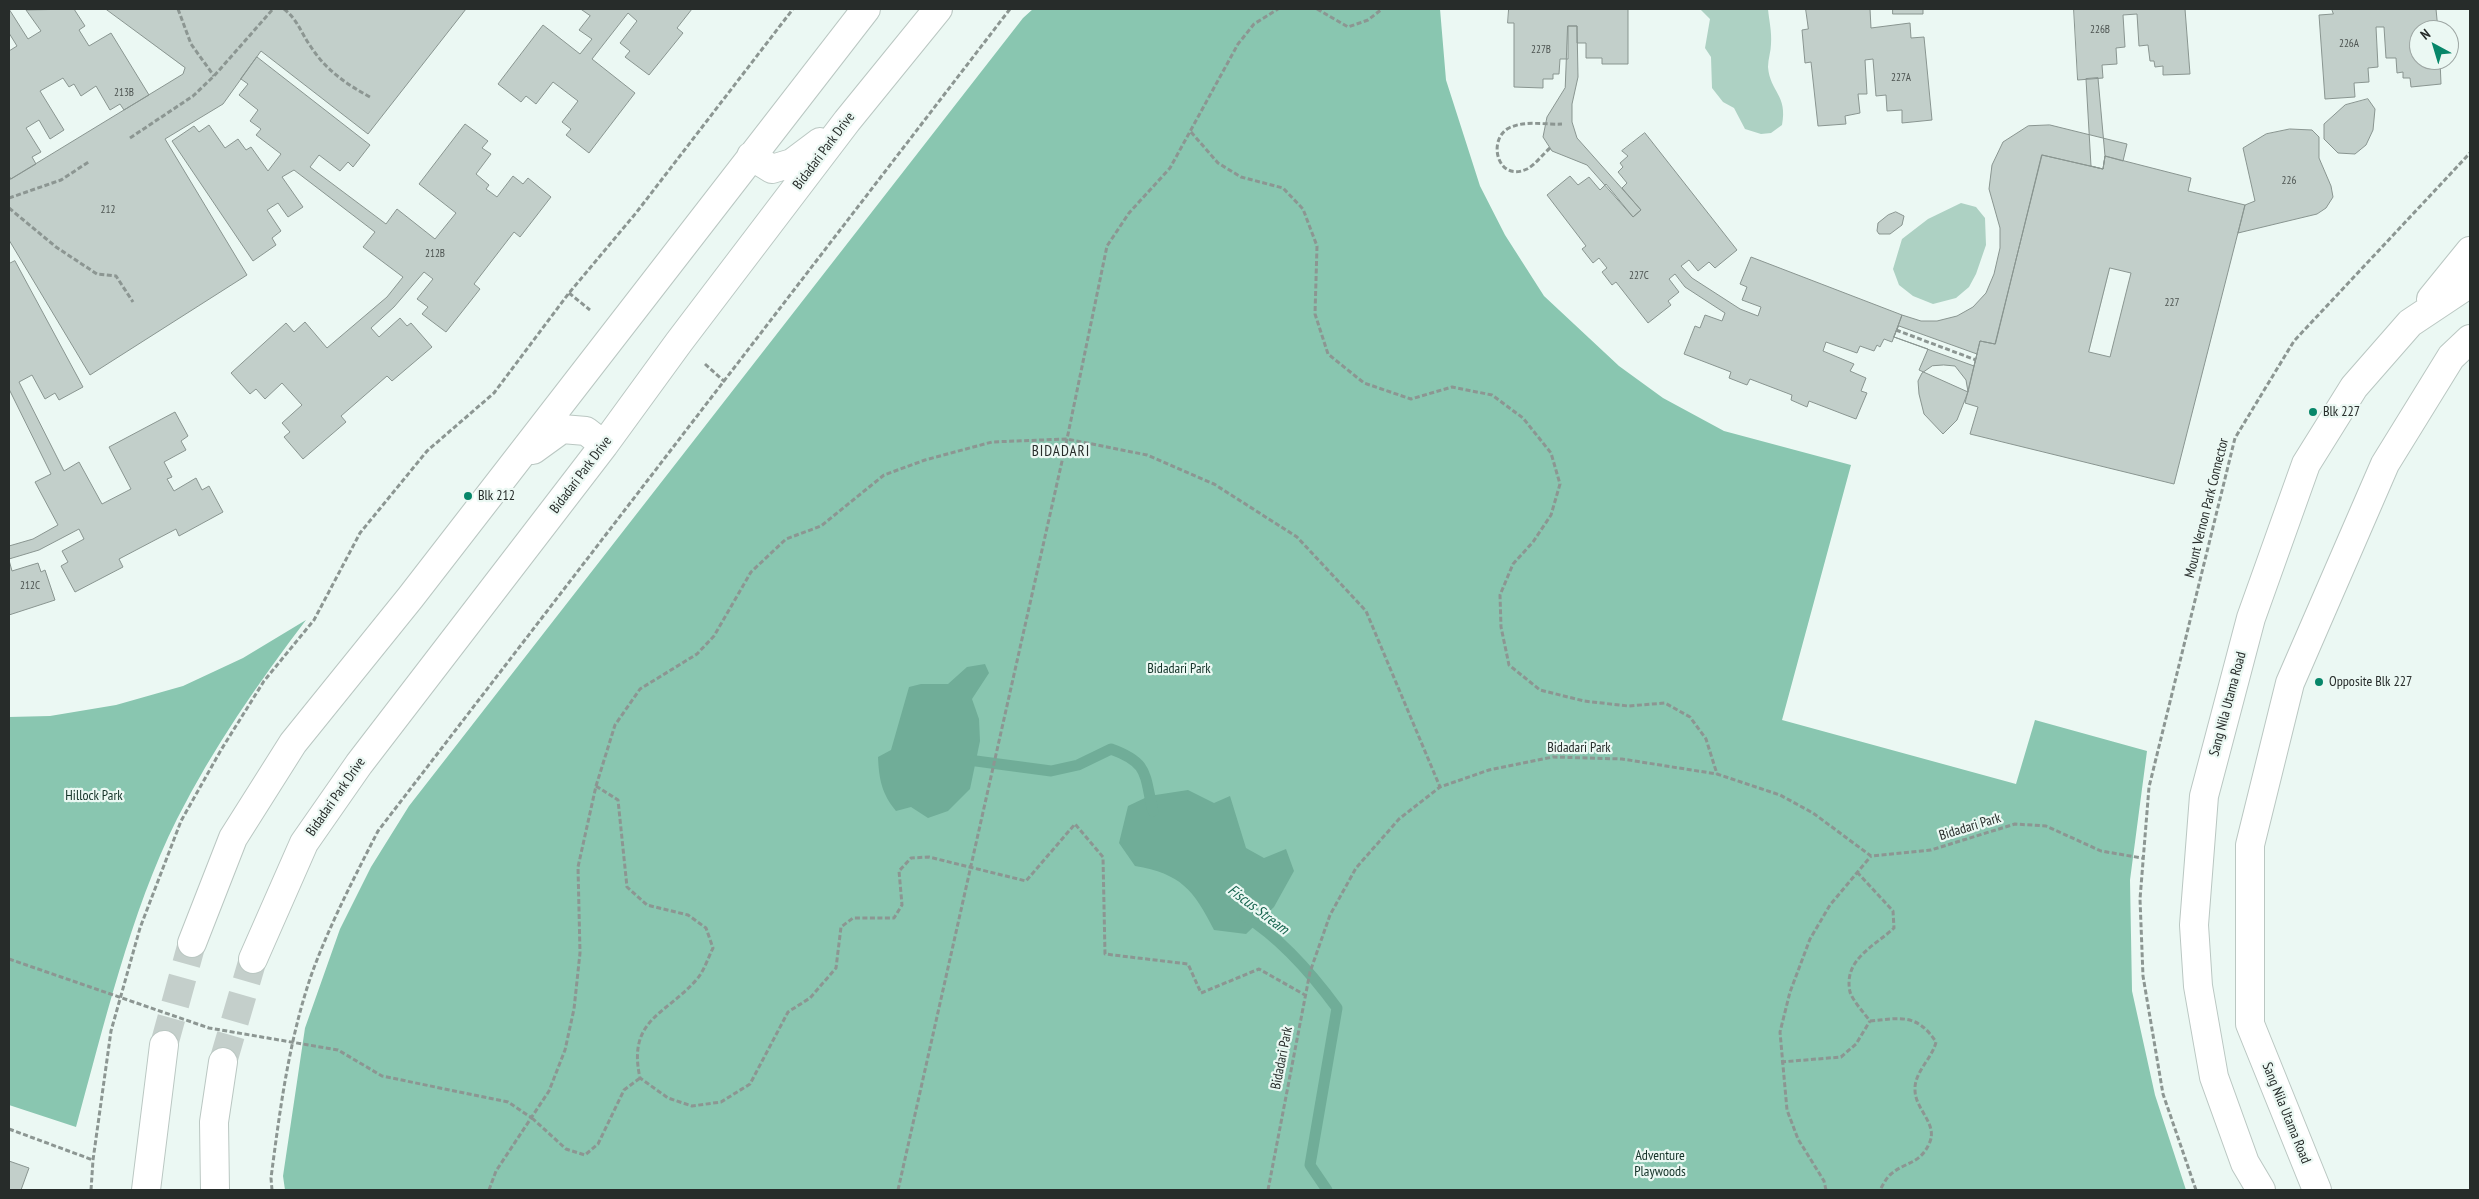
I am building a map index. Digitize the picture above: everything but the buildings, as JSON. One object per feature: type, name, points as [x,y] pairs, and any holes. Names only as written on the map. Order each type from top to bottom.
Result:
[{"type":"street","points":[[192,943],[233,838],[293,743],[514,464],[866,9]]},
{"type":"street","name":"Bidadari Park Drive","points":[[253,959],[304,843],[348,780],[604,446],[847,121],[938,9]]},
{"type":"street","points":[[751,156],[772,169],[792,163],[847,121]]},
{"type":"street","points":[[2410,323],[2470,251]]},
{"type":"street","name":"Sang Nila Utama Road","points":[[2261,1190],[2245,1163],[2214,1077],[2198,986],[2194,925],[2204,796],[2251,618],[2306,464],[2354,387],[2410,323],[2470,283]]},
{"type":"street","name":"Sang Nila Utama Road","points":[[2317,1190],[2250,1024],[2250,845],[2290,683],[2385,464],[2451,357],[2470,339]]},
{"type":"street","points":[[514,464],[562,429],[586,431],[604,446]]},
{"type":"street","points":[[146,1190],[164,1046]]},
{"type":"street","points":[[214,1190],[214,1122],[223,1062]]},
{"type":"path","points":[[178,9],[191,44],[214,76]]},
{"type":"path","points":[[130,138],[193,96],[214,76],[273,9]]},
{"type":"path","points":[[284,9],[295,17],[310,46],[325,66],[345,83],[370,97]]},
{"type":"path","points":[[91,1190],[93,1160],[111,1031],[140,928],[181,821],[221,750],[264,681],[314,620],[360,533],[427,451],[494,393],[793,9]]},
{"type":"path","points":[[272,1190],[271,1178],[284,1079],[312,974],[337,910],[378,831],[1010,9]]},
{"type":"path","points":[[898,1190],[1067,439],[1107,246],[1129,213],[1170,168],[1238,44],[1254,24],[1278,9]]},
{"type":"path","points":[[1317,9],[1348,27],[1368,20],[1382,9]]},
{"type":"path","points":[[1550,148],[1526,169],[1510,171],[1502,166],[1496,155],[1498,143],[1506,129],[1522,123],[1562,124]]},
{"type":"path","points":[[1191,132],[1218,163],[1241,177],[1283,188],[1302,208],[1318,246],[1315,314],[1328,354],[1364,383],[1411,399],[1452,387],[1492,395],[1523,418],[1551,453],[1560,484],[1551,515],[1534,542],[1514,564],[1500,595],[1501,628],[1509,664],[1540,690],[1584,701],[1628,706],[1665,703],[1690,717],[1706,739],[1717,774]]},
{"type":"path","name":"Mount Vernon Park Connector","points":[[2196,1190],[2163,1094],[2142,976],[2140,898],[2142,858],[2149,787],[2235,438],[2294,341],[2470,152]]},
{"type":"path","points":[[9,198],[61,180],[90,161]]},
{"type":"path","points":[[9,208],[56,247],[97,274],[116,276],[133,302]]},
{"type":"path","points":[[1896,330],[1976,360]]},
{"type":"path","points":[[489,1190],[496,1171],[550,1091],[565,1050],[574,1009],[580,953],[578,867],[596,786],[615,725],[640,689],[697,654],[714,636],[751,572],[786,539],[821,526],[884,475],[925,460],[992,442],[1067,439],[1146,456],[1214,484],[1297,537],[1366,611],[1440,787]]},
{"type":"path","name":"Bidadari Park","points":[[1268,1190],[1310,972],[1330,915],[1356,868],[1399,818],[1440,787],[1489,770],[1553,757],[1622,759],[1717,774],[1780,795],[1813,813],[1871,856],[1931,850],[2015,824],[2046,826],[2101,851],[2142,858]]},
{"type":"path","points":[[596,786],[618,800],[627,887],[647,906],[688,915],[706,928],[713,948],[698,978],[652,1018],[639,1041],[636,1059],[640,1078],[668,1098],[692,1106],[721,1102],[750,1084],[788,1012],[810,998],[836,968],[840,927],[853,918],[894,918],[902,905],[899,871],[911,858],[929,857],[1026,881],[1075,824],[1104,857],[1105,954],[1188,964],[1201,992],[1259,969],[1305,996]]},
{"type":"path","points":[[1826,1190],[1824,1181],[1798,1139],[1787,1110],[1781,1062],[1780,1032],[1790,992],[1810,939],[1830,905],[1871,856]]},
{"type":"path","points":[[1857,872],[1892,911],[1894,928],[1857,957],[1851,971],[1850,992],[1870,1021]]},
{"type":"path","points":[[9,960],[209,1028],[338,1050],[382,1076],[508,1102],[532,1118],[566,1149],[584,1155],[598,1144],[624,1090],[640,1078]]},
{"type":"path","points":[[1870,1021],[1902,1018],[1914,1020],[1928,1029],[1936,1042],[1933,1053],[1921,1069],[1915,1090],[1920,1108],[1930,1122],[1930,1143],[1918,1160],[1890,1174],[1880,1190]]},
{"type":"path","points":[[1781,1062],[1840,1057],[1856,1044],[1870,1021]]},
{"type":"path","points":[[9,1129],[93,1160]]},
{"type":"shaded area","points":[[1700,9],[1768,9],[1771,31],[1769,75],[1783,107],[1782,125],[1771,133],[1761,134],[1745,129],[1734,108],[1723,102],[1712,88],[1711,57],[1705,48],[1710,19]]},
{"type":"shaded area","points":[[1961,203],[1976,207],[1985,218],[1986,245],[1976,274],[1969,287],[1956,298],[1933,304],[1913,296],[1899,285],[1893,269],[1902,239],[1928,219]]},
{"type":"green space","name":"Bidadari Park","points":[[1033,9],[1440,9],[1446,80],[1480,186],[1505,235],[1544,296],[1619,366],[1663,398],[1724,431],[1851,465],[1782,720],[2016,784],[2035,720],[2147,751],[2130,880],[2132,991],[2155,1095],[2186,1190],[285,1190],[283,1176],[305,1028],[340,929],[371,867],[409,806],[1023,18]]},
{"type":"green space","name":"Hillock Park","points":[[306,620],[221,741],[177,819],[160,855],[119,970],[76,1127],[9,1105],[9,717],[50,716],[116,705],[183,686],[243,658]]},
{"type":"water","points":[[985,664],[989,673],[972,699],[979,719],[980,741],[970,789],[948,811],[928,818],[911,807],[896,811],[887,799],[882,786],[878,757],[891,750],[909,687],[921,684],[948,684],[967,667]]},
{"type":"water","points":[[1188,790],[1214,803],[1230,796],[1246,848],[1264,858],[1286,849],[1294,871],[1274,907],[1246,934],[1214,930],[1199,904],[1184,886],[1164,874],[1135,866],[1119,843],[1128,806],[1149,796]]},
{"type":"waterway","name":"Fiscus Stream","points":[[976,761],[1051,771],[1078,765],[1111,749],[1124,754],[1139,765],[1146,779],[1153,811]]},
{"type":"waterway","name":"Fiscus Stream","points":[[1245,916],[1284,946],[1337,1008],[1310,1165],[1327,1190]]},
{"type":"tunnel","points":[[164,1045],[192,943]]},
{"type":"tunnel","points":[[223,1062],[253,959]]},
{"type":"place","name":"Blk 227","points":[[2313,412]]},
{"type":"place","name":"Blk 212","points":[[468,496]]},
{"type":"place","name":"Opposite Blk 227","points":[[2319,682]]},
{"type":"district","name":"BIDADARI","points":[[1061,452]]},
{"type":"park label","name":"Adventure Playwoods","points":[[1660,1164]]}]
